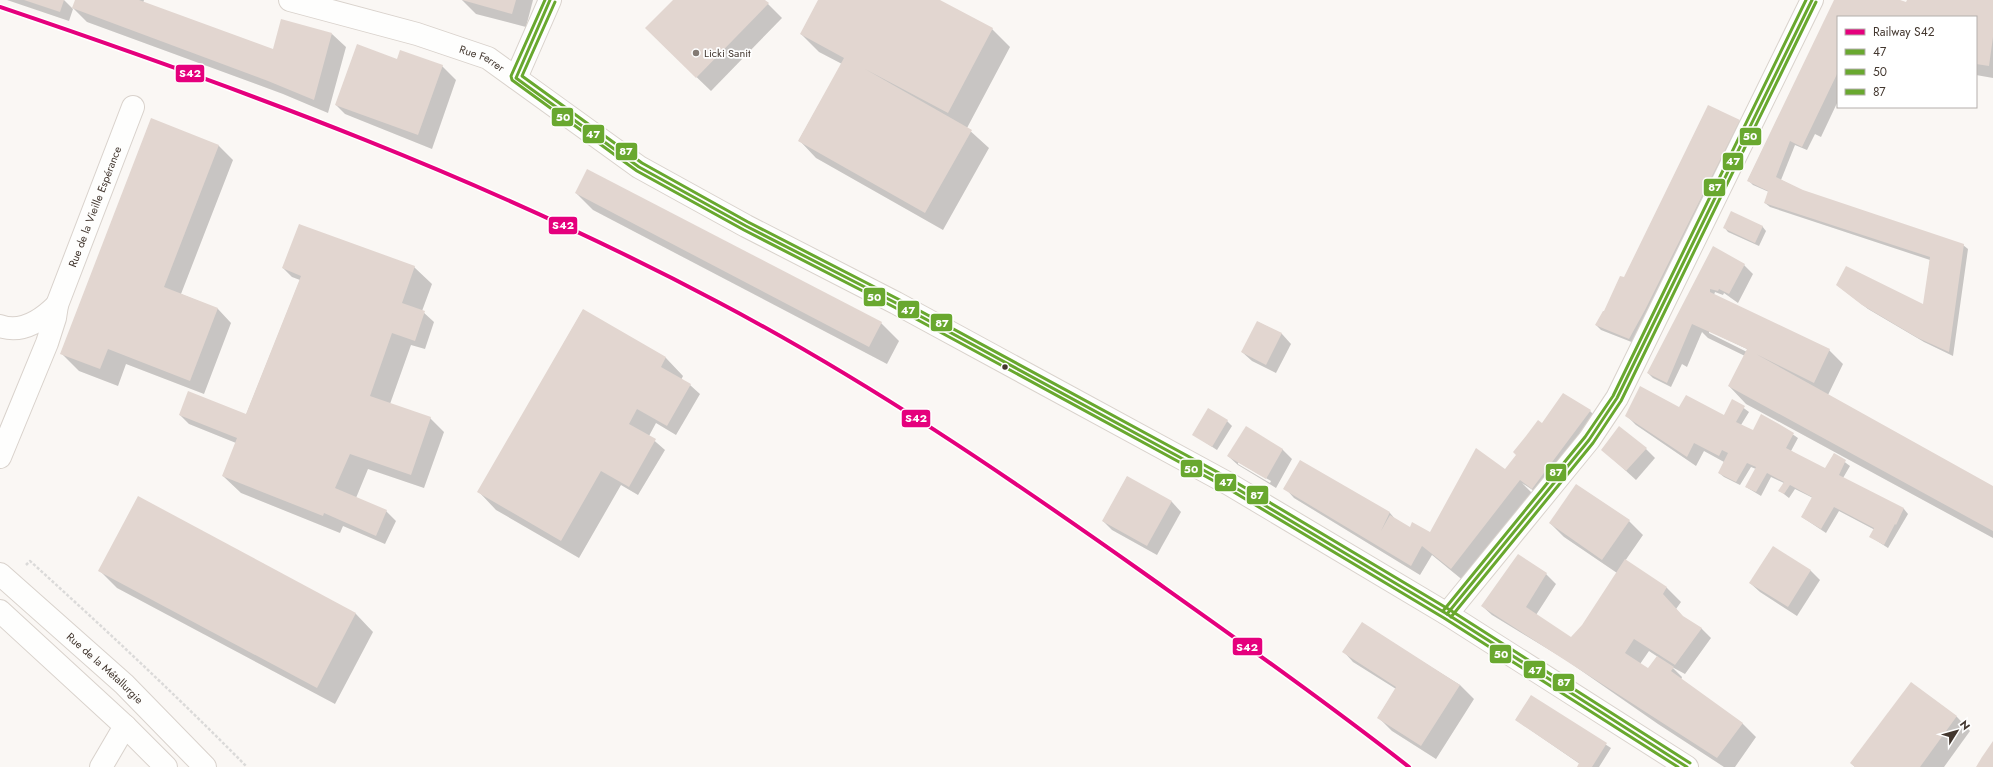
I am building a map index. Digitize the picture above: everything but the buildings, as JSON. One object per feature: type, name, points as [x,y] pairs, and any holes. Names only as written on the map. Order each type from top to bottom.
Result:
[{"type":"street","name":"Rue Ferrer","points":[[290,0],[417,34],[469,50],[488,58],[639,167],[746,226],[896,303],[1183,458],[1447,614],[1687,767]]},
{"type":"street","points":[[516,78],[550,0]]},
{"type":"street","points":[[1447,614],[1589,440],[1617,398],[1812,0]]},
{"type":"street","name":"Rue de la Vieille Espérance","points":[[0,457],[47,343],[56,318],[57,306],[133,107]]},
{"type":"street","name":"Rue de la Vieille Espérance","points":[[0,326],[11,328],[26,326],[44,318],[57,306]]},
{"type":"street","name":"Rue de la Métallurgie","points":[[0,574],[124,684],[205,767]]},
{"type":"street","points":[[0,611],[125,726],[166,767]]},
{"type":"street","points":[[101,767],[125,726]]},
{"type":"path","points":[[30,561],[159,678],[247,767]]},
{"type":"rail line","name":"S42","points":[[0,7],[184,71],[365,140],[543,216],[631,257],[718,302],[827,363],[934,429],[1090,535],[1242,643],[1409,767]]},
{"type":"transit line","name":"50","points":[[545,0],[511,76],[512,80],[637,171],[744,230],[894,307],[1227,488],[1444,618],[1678,767]]},
{"type":"transit line","name":"47","points":[[550,0],[516,78],[639,167],[746,226],[896,303],[1229,484],[1447,614],[1687,767]]},
{"type":"transit line","name":"87","points":[[1443,611],[1585,437],[1613,396],[1806,0]]},
{"type":"transit line","name":"47","points":[[1447,614],[1589,440],[1617,398],[1812,0]]},
{"type":"transit line","name":"87","points":[[555,2],[522,76],[642,163],[748,222],[898,299],[1232,480],[1450,610],[1690,763]]},
{"type":"transit line","name":"50","points":[[1451,617],[1593,443],[1621,401],[1816,2]]},
{"type":"place","name":"Licki Sanit","points":[[696,53]]}]
